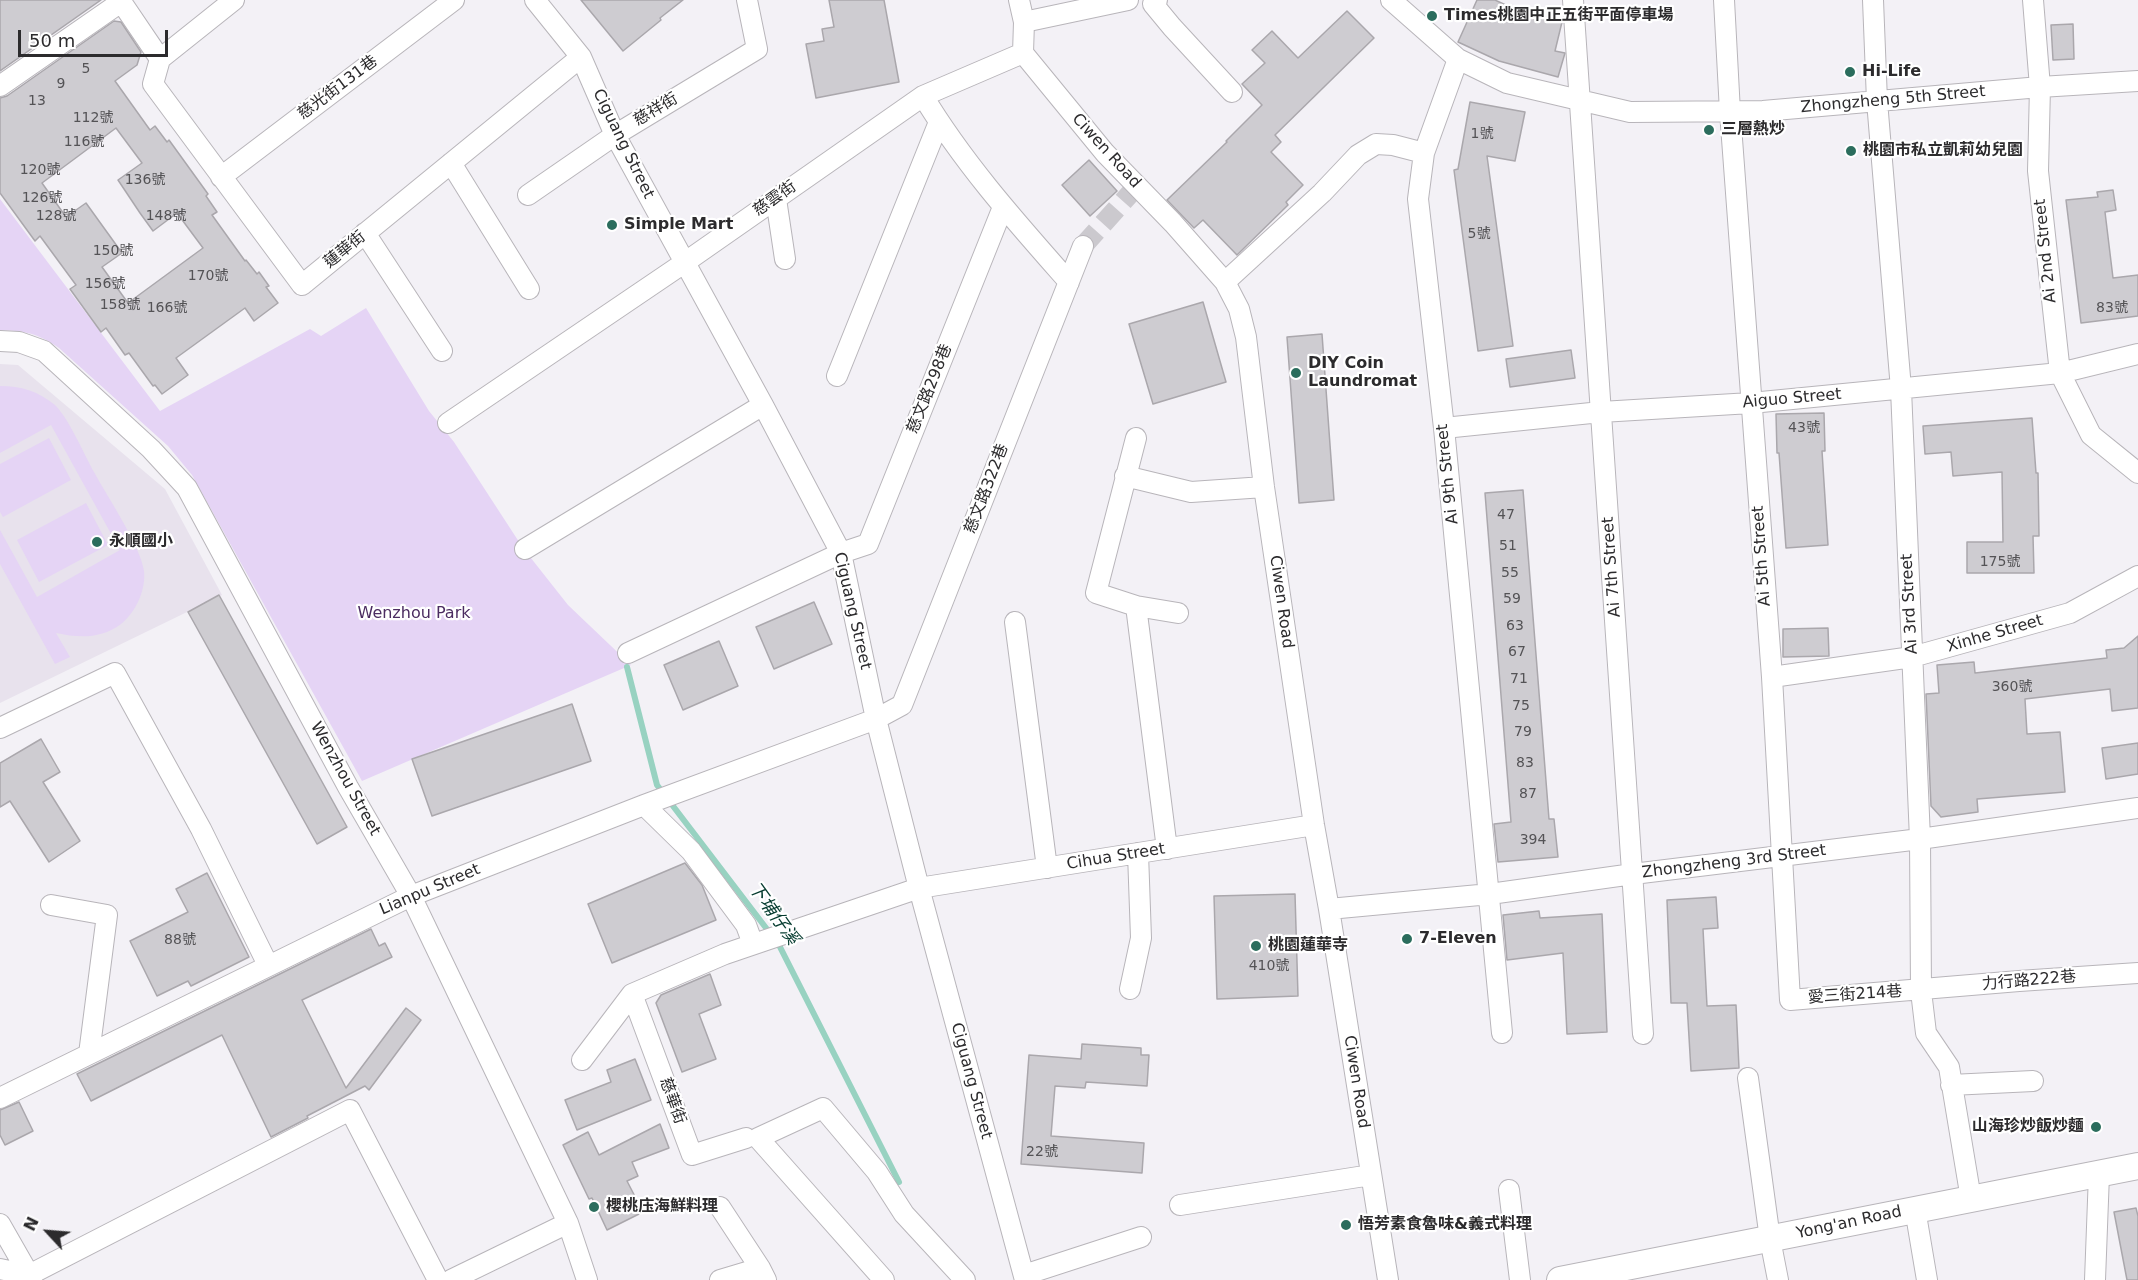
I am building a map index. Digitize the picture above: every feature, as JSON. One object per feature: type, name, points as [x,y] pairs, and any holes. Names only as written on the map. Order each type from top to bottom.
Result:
[{"type":"main road","name":"Yong'an Road","points":[[1560,1280],[2138,1166]]},
{"type":"street","points":[[0,86],[121,1],[160,59],[234,0]]},
{"type":"street","name":"慈光街131巷","points":[[221,177],[454,0]]},
{"type":"street","name":"Ciguang Street","points":[[535,0],[581,57],[615,135],[841,553],[876,719],[1024,1277]]},
{"type":"street","name":"慈祥街","points":[[528,195],[615,135],[757,49],[747,0]]},
{"type":"street","points":[[1019,0],[1024,22],[1023,53]]},
{"type":"street","points":[[1024,22],[1128,0]]},
{"type":"street","name":"Zhongzheng 5th Street","points":[[1391,0],[1458,59],[1507,83],[1630,112],[1763,111],[2040,87],[2138,81]]},
{"type":"street","name":"Ai 7th Street","points":[[1573,0],[1643,1034]]},
{"type":"street","name":"Ai 5th Street","points":[[1724,0],[1730,112],[1772,677],[1790,1000]]},
{"type":"street","name":"Ai 3rd Street","points":[[1873,0],[1877,101],[1900,389],[1920,839],[1921,991],[1926,1033],[1948,1067],[1971,1199]]},
{"type":"street","name":"Ai 2nd Street","points":[[2033,0],[2040,87],[2038,171],[2060,374],[2091,435],[2138,473]]},
{"type":"street","points":[[1152,1],[1172,27],[1232,92]]},
{"type":"street","name":"慈雲街","points":[[448,423],[684,263],[923,96],[1023,53]]},
{"type":"street","name":"Ciwen Road","points":[[1023,53],[1105,153],[1173,223],[1225,282],[1239,309],[1246,337],[1264,487],[1314,825],[1388,1280]]},
{"type":"street","name":"蓮華街","points":[[160,59],[153,84],[302,285],[581,57]]},
{"type":"street","name":"Ai 9th Street","points":[[1458,59],[1424,153],[1418,199],[1444,428],[1502,1033]]},
{"type":"street","points":[[923,96],[939,122],[1003,207],[1069,282]]},
{"type":"street","points":[[837,376],[939,122]]},
{"type":"street","points":[[1225,282],[1322,193],[1358,154],[1376,144],[1393,145],[1424,153]]},
{"type":"street","points":[[451,163],[530,290]]},
{"type":"street","points":[[776,199],[785,259]]},
{"type":"street","name":"慈文路298巷","points":[[628,652],[841,553],[868,544],[1003,207]]},
{"type":"street","points":[[366,233],[442,351]]},
{"type":"street","name":"慈文路322巷","points":[[876,719],[902,705],[1083,246]]},
{"type":"street","name":"Wenzhou Street","points":[[10,342],[44,351],[151,449],[187,488],[348,787],[411,896],[568,1222],[586,1280]]},
{"type":"street","name":"Aiguo Street","points":[[1444,428],[1601,412],[1751,403],[2060,374],[2138,354]]},
{"type":"street","points":[[525,549],[763,405]]},
{"type":"street","points":[[1136,438],[1096,593],[1136,606],[1178,613]]},
{"type":"street","points":[[1125,476],[1191,492],[1264,487]]},
{"type":"street","name":"Xinhe Street","points":[[1772,677],[1912,657],[2070,613],[2138,576]]},
{"type":"street","points":[[1136,606],[1167,849]]},
{"type":"street","points":[[1015,622],[1047,868]]},
{"type":"street","points":[[0,728],[115,673],[201,828],[268,964]]},
{"type":"street","name":"Lianpu Street","points":[[0,1098],[268,964],[411,896],[876,719]]},
{"type":"street","points":[[659,800],[691,850],[758,942]]},
{"type":"street","name":"Zhongzheng 3rd Street","points":[[1329,909],[1490,894],[1920,839],[2138,808]]},
{"type":"street","name":"Cihua Street","points":[[919,888],[1314,825]]},
{"type":"street","points":[[1130,989],[1141,938],[1138,853]]},
{"type":"street","points":[[582,1060],[632,994],[725,954],[919,888]]},
{"type":"street","points":[[51,905],[107,915],[89,1054]]},
{"type":"street","name":"力行路222巷","points":[[1921,991],[2019,981],[2138,973]]},
{"type":"street","name":"愛三街214巷","points":[[1790,1000],[1921,991]]},
{"type":"street","name":"慈華街","points":[[632,994],[692,1155],[752,1138]]},
{"type":"street","points":[[1748,1078],[1770,1239],[1778,1280]]},
{"type":"street","points":[[1952,1085],[2033,1081]]},
{"type":"street","points":[[884,1280],[752,1138],[824,1108],[877,1172],[904,1214],[955,1277]]},
{"type":"street","points":[[0,1269],[30,1277],[350,1110],[438,1280]]},
{"type":"street","points":[[2095,1280],[2099,1174]]},
{"type":"street","points":[[1180,1205],[1371,1176]]},
{"type":"street","points":[[1509,1190],[1520,1280]]},
{"type":"street","points":[[720,1207],[763,1274],[720,1280]]},
{"type":"street","points":[[1915,1209],[1927,1280]]},
{"type":"street","points":[[451,1280],[568,1222]]},
{"type":"street","points":[[0,1224],[30,1277]]},
{"type":"street","points":[[1024,1277],[1141,1237]]},
{"type":"shaded area","name":"永順國小","points":[[0,364],[18,365],[165,489],[222,595],[0,703]]},
{"type":"green space","name":"Wenzhou Park","points":[[0,199],[160,411],[310,329],[321,336],[366,308],[429,411],[454,442],[523,548],[568,605],[631,665],[362,781],[192,475],[168,446],[59,348],[31,334],[0,330]]},
{"type":"green space","points":[[0,386],[22,388],[36,393],[49,400],[60,411],[130,535],[144,571],[139,600],[121,624],[98,635],[73,636],[56,633],[70,657],[55,664],[0,564],[0,530],[37,597],[120,550],[51,425],[0,453]]},
{"type":"green space","points":[[49,438],[71,480],[3,517],[0,512],[0,464]]},
{"type":"green space","points":[[86,503],[108,545],[39,582],[17,540]]},
{"type":"building","points":[[0,0],[101,0],[0,71]]},
{"type":"building","points":[[581,0],[683,0],[623,51]]},
{"type":"building","points":[[829,0],[884,0],[899,82],[816,98],[806,44],[824,41],[822,29],[834,27]]},
{"type":"building","points":[[1477,0],[1495,0],[1534,18],[1535,14],[1562,22],[1555,51],[1565,53],[1558,77],[1499,61],[1458,42]]},
{"type":"building","points":[[1347,11],[1374,38],[1275,135],[1281,142],[1271,152],[1303,185],[1286,202],[1288,205],[1237,255],[1203,220],[1194,228],[1167,200],[1262,105],[1242,84],[1265,63],[1252,50],[1272,31],[1298,58]]},
{"type":"building","points":[[114,21],[121,22],[141,52],[137,65],[115,81],[150,130],[155,126],[167,142],[169,140],[208,194],[206,196],[217,212],[212,215],[245,261],[257,274],[259,272],[269,286],[266,287],[278,303],[254,321],[245,308],[176,358],[188,375],[162,394],[155,385],[153,386],[129,353],[125,355],[106,328],[101,332],[70,289],[76,285],[40,236],[35,241],[0,193],[0,98],[7,96]],"holes":[[[116,128],[142,163],[118,180],[140,213],[153,231],[177,213],[203,248],[128,303],[102,267],[122,253],[86,203],[66,217],[42,183]]]},
{"type":"building","points":[[2073,24],[2074,59],[2053,60],[2051,25]]},
{"type":"building","points":[[1470,102],[1525,112],[1515,161],[1487,156],[1513,346],[1478,351],[1454,170],[1458,169]]},
{"type":"building","points":[[1089,160],[1117,191],[1090,216],[1062,185]]},
{"type":"building","points":[[2113,190],[2116,210],[2105,212],[2113,278],[2138,275],[2138,316],[2081,323],[2066,200],[2098,197],[2097,192]]},
{"type":"building","points":[[1203,302],[1226,382],[1153,404],[1129,324]]},
{"type":"building","points":[[1322,334],[1334,500],[1299,503],[1287,337]]},
{"type":"building","points":[[1571,350],[1575,378],[1510,387],[1506,359]]},
{"type":"building","points":[[1824,413],[1825,451],[1822,451],[1828,545],[1786,548],[1779,453],[1777,453],[1776,414]]},
{"type":"building","points":[[2032,418],[2036,473],[2038,473],[2039,536],[2033,536],[2034,573],[1967,573],[1967,542],[2003,542],[2002,472],[1953,476],[1951,452],[1925,454],[1923,426]]},
{"type":"building","points":[[1523,490],[1549,819],[1554,819],[1558,857],[1498,862],[1494,824],[1511,822],[1485,493]]},
{"type":"building","points":[[219,595],[347,827],[317,844],[188,612]]},
{"type":"building","points":[[814,602],[832,644],[774,669],[756,627]]},
{"type":"building","points":[[1828,628],[1829,656],[1783,657],[1783,629]]},
{"type":"building","points":[[2138,636],[2138,708],[2112,711],[2110,689],[2025,699],[2027,734],[2060,732],[2065,792],[1977,799],[1978,812],[1941,817],[1931,806],[1926,694],[1939,693],[1937,665],[1974,662],[1975,673],[2107,658],[2106,650],[2124,648]]},
{"type":"building","points":[[719,641],[738,686],[683,710],[664,665]]},
{"type":"building","points":[[572,704],[591,761],[432,816],[412,759]]},
{"type":"building","points":[[41,739],[60,772],[43,782],[80,841],[49,862],[10,801],[0,807],[0,763]]},
{"type":"building","points":[[2138,743],[2138,774],[2106,779],[2102,748]]},
{"type":"building","points":[[685,863],[702,885],[716,920],[612,963],[588,904]]},
{"type":"building","points":[[207,873],[249,957],[191,986],[188,981],[157,996],[130,941],[188,912],[176,889]]},
{"type":"building","name":"桃園蓮華寺","points":[[1295,894],[1298,996],[1217,999],[1214,896]]},
{"type":"building","points":[[1716,897],[1718,928],[1703,929],[1707,1006],[1736,1005],[1739,1068],[1691,1071],[1687,1003],[1671,1003],[1667,900]]},
{"type":"building","points":[[1539,911],[1540,918],[1602,914],[1607,1032],[1567,1034],[1563,953],[1507,960],[1503,915]]},
{"type":"building","points":[[371,929],[379,946],[385,943],[392,957],[302,1000],[346,1088],[406,1008],[421,1020],[369,1090],[365,1086],[271,1137],[222,1035],[91,1101],[77,1074]]},
{"type":"building","points":[[710,974],[721,1005],[699,1014],[716,1059],[682,1072],[656,1003],[661,995]]},
{"type":"building","points":[[1082,1044],[1141,1048],[1141,1055],[1149,1055],[1147,1086],[1086,1082],[1085,1088],[1055,1086],[1051,1136],[1144,1143],[1142,1173],[1021,1164],[1029,1055],[1081,1059]]},
{"type":"building","points":[[635,1059],[651,1100],[577,1130],[565,1100],[611,1082],[607,1070]]},
{"type":"building","points":[[19,1102],[33,1131],[5,1145],[0,1135],[0,1110]]},
{"type":"building","points":[[660,1124],[669,1148],[632,1162],[638,1176],[627,1181],[643,1212],[607,1230],[563,1145],[588,1132],[599,1155]]},
{"type":"building","points":[[2136,1208],[2138,1280],[2127,1280],[2114,1212]]},
{"type":"waterway","name":"下埔仔溪","points":[[627,667],[657,785],[779,945],[899,1182]]},
{"type":"tunnel","points":[[1083,246],[1137,186]]},
{"type":"place","name":"Times桃園中正五街平面停車場","points":[[1432,16]]},
{"type":"place","name":"Hi-Life","points":[[1850,72]]},
{"type":"place","name":"三層熱炒","points":[[1709,130]]},
{"type":"place","name":"桃園市私立凱莉幼兒園","points":[[1851,151]]},
{"type":"place","name":"Simple Mart","points":[[612,225]]},
{"type":"place","name":"DIY Coin Laundromat","points":[[1296,373]]},
{"type":"place","name":"永順國小","points":[[97,542]]},
{"type":"place","name":"7-Eleven","points":[[1407,939]]},
{"type":"place","name":"桃園蓮華寺","points":[[1256,946]]},
{"type":"place","name":"山海珍炒飯炒麵","points":[[2096,1127]]},
{"type":"place","name":"櫻桃庒海鮮料理","points":[[594,1207]]},
{"type":"place","name":"悟芳素食魯味&義式料理","points":[[1346,1225]]}]
